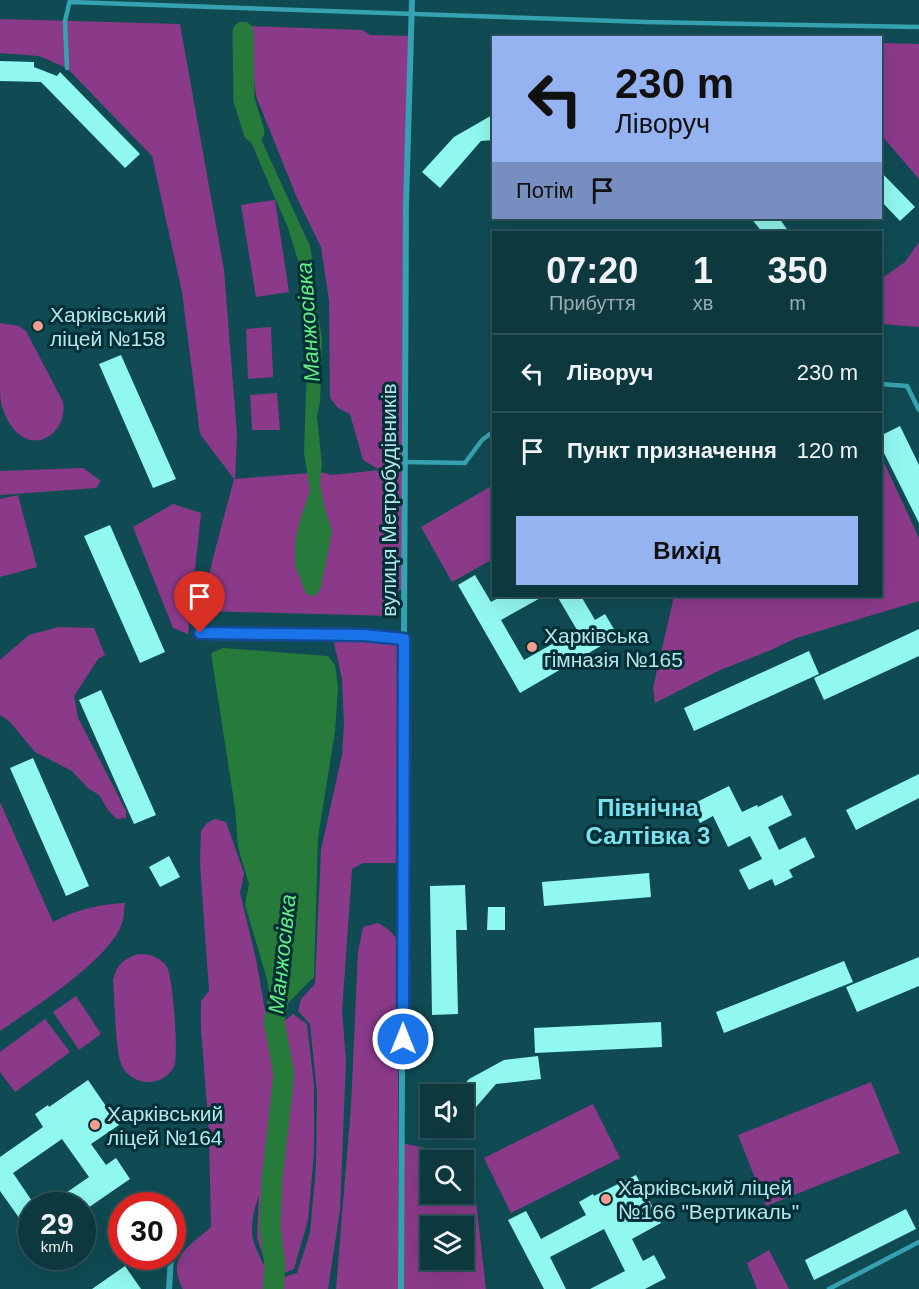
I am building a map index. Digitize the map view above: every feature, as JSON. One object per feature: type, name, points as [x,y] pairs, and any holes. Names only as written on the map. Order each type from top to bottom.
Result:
[{"type":"street","name":"вулиця Метробудівників","points":[[401,1289],[406,204],[412,0]]},
{"type":"street","points":[[169,1289],[170,1270]]},
{"type":"lane","points":[[67,68],[64,21],[70,1],[645,22],[919,27]]},
{"type":"lane","points":[[882,384],[907,386],[919,410]]},
{"type":"lane","points":[[405,462],[465,463],[483,440],[492,433]]},
{"type":"lane","points":[[200,633],[364,635],[404,639]]},
{"type":"lane","points":[[829,1289],[919,1242]]},
{"type":"shaded area","points":[[0,19],[180,24],[224,270],[237,435],[235,479],[321,472],[332,475],[380,470],[363,460],[350,414],[338,408],[330,398],[329,300],[321,247],[297,198],[256,96],[248,26],[363,30],[370,35],[412,36],[406,204],[404,589],[395,591],[389,587],[393,595],[393,616],[202,611],[212,562],[234,479],[200,434],[182,292],[152,156],[67,68],[39,56],[0,53]]},
{"type":"shaded area","points":[[882,43],[919,44],[919,179],[882,136]]},
{"type":"shaded area","points":[[275,200],[289,292],[256,297],[241,205]]},
{"type":"shaded area","points":[[919,242],[919,327],[882,324],[882,278],[905,262]]},
{"type":"shaded area","points":[[0,323],[19,326],[26,331],[63,402],[61,420],[52,434],[45,439],[37,441],[20,435],[4,412],[0,394]]},
{"type":"shaded area","points":[[271,327],[273,377],[248,379],[246,329]]},
{"type":"shaded area","points":[[277,393],[280,430],[252,430],[250,395]]},
{"type":"shaded area","points":[[882,458],[919,538],[919,601],[796,638],[718,671],[655,703],[653,688],[674,597],[882,597]]},
{"type":"shaded area","points":[[83,468],[101,481],[96,488],[0,495],[0,471]]},
{"type":"shaded area","points":[[492,486],[492,560],[452,582],[421,527]]},
{"type":"shaded area","points":[[18,495],[37,567],[0,577],[0,499]]},
{"type":"shaded area","points":[[173,504],[201,513],[188,634],[173,628],[133,527]]},
{"type":"shaded area","points":[[58,627],[94,628],[105,655],[98,659],[74,696],[78,718],[126,811],[126,818],[117,819],[99,795],[88,788],[72,771],[35,752],[9,721],[0,715],[0,660],[29,635]]},
{"type":"shaded area","points":[[343,640],[369,640],[404,645],[403,863],[363,863],[352,869],[342,1011],[346,1061],[340,1210],[328,1289],[278,1289],[281,1278],[297,1273],[310,1233],[316,1167],[317,1093],[310,1024],[298,1011],[301,999],[315,984],[321,850],[342,755],[344,725],[342,679],[334,643]]},
{"type":"shaded area","points":[[0,802],[53,922],[88,908],[125,903],[121,926],[113,940],[100,954],[49,997],[0,1031]]},
{"type":"shaded area","points":[[215,819],[226,822],[244,873],[240,893],[256,959],[269,1033],[293,1014],[307,1024],[314,1086],[314,1152],[308,1220],[294,1269],[281,1274],[266,1264],[257,1238],[259,1196],[254,1212],[253,1239],[266,1270],[268,1289],[183,1289],[178,1278],[177,1270],[186,1270],[186,1249],[211,1227],[209,1132],[201,1028],[201,1001],[209,991],[200,863],[201,831],[207,823]]},
{"type":"shaded area","points":[[378,923],[388,929],[398,940],[398,1289],[336,1289],[351,1106],[358,952],[363,927]]},
{"type":"shaded area","points":[[140,954],[155,957],[167,967],[173,1000],[176,1034],[174,1067],[163,1078],[152,1082],[137,1080],[124,1070],[117,1038],[114,975],[122,963]]},
{"type":"shaded area","points":[[76,996],[101,1034],[79,1050],[53,1012]]},
{"type":"shaded area","points":[[45,1019],[70,1052],[15,1092],[0,1072],[0,1052]]},
{"type":"shaded area","points":[[871,1082],[900,1153],[766,1206],[738,1135]]},
{"type":"shaded area","points":[[593,1104],[620,1158],[511,1213],[484,1158]]},
{"type":"shaded area","points":[[402,1143],[434,1150],[420,1150],[420,1204],[474,1204],[474,1184],[486,1289],[401,1289]]},
{"type":"shaded area","points":[[769,1250],[789,1289],[757,1289],[747,1263]]},
{"type":"water","points":[[248,103],[264,146],[310,246],[315,274],[316,304],[322,339],[320,402],[317,417],[322,465],[320,482],[324,506],[332,531],[321,587],[316,596],[306,594],[295,565],[295,542],[310,491],[304,452],[308,337],[306,303],[301,270],[288,228],[239,114]]},
{"type":"water","points":[[223,648],[328,656],[335,665],[338,688],[335,731],[318,838],[314,977],[284,1007],[274,1022],[267,979],[245,905],[249,884],[238,847],[235,808],[211,653]]},
{"type":"building","points":[[0,61],[34,62],[34,67],[57,76],[60,72],[140,154],[125,168],[41,82],[0,81]]},
{"type":"building","points":[[492,115],[492,140],[481,141],[440,188],[422,172],[454,137]]},
{"type":"building","points":[[882,173],[915,207],[900,221],[882,202]]},
{"type":"building","points":[[752,219],[780,219],[788,231],[761,231]]},
{"type":"building","points":[[121,355],[176,479],[153,488],[99,364]]},
{"type":"building","points":[[900,426],[919,465],[919,523],[882,449],[882,435]]},
{"type":"building","points":[[110,525],[165,652],[140,663],[84,536]]},
{"type":"building","points":[[475,575],[491,602],[500,597],[542,597],[501,620],[524,660],[577,630],[558,597],[582,597],[595,620],[605,614],[618,636],[520,693],[458,585]]},
{"type":"building","points":[[919,629],[919,656],[824,700],[814,678]]},
{"type":"building","points":[[809,651],[819,674],[694,731],[684,708]]},
{"type":"building","points":[[101,690],[156,815],[134,824],[79,700]]},
{"type":"building","points":[[33,758],[89,886],[66,896],[10,768]]},
{"type":"building","points":[[919,774],[919,798],[856,830],[846,810]]},
{"type":"building","points":[[729,786],[742,812],[782,795],[792,815],[768,827],[779,850],[805,837],[815,857],[789,870],[793,877],[775,886],[772,879],[749,890],[739,870],[762,859],[750,836],[728,847],[713,816],[700,823],[691,805]]},
{"type":"building","points":[[169,856],[180,877],[160,887],[149,867]]},
{"type":"building","points":[[649,873],[651,897],[544,906],[542,882]]},
{"type":"building","points":[[465,885],[467,930],[456,930],[458,1014],[432,1015],[430,886]]},
{"type":"building","points":[[488,907],[505,907],[505,930],[487,930]]},
{"type":"building","points":[[919,957],[919,986],[857,1012],[846,987]]},
{"type":"building","points":[[844,961],[853,982],[724,1033],[716,1012]]},
{"type":"building","points":[[661,1022],[662,1047],[535,1053],[534,1028]]},
{"type":"building","points":[[538,1056],[541,1079],[496,1084],[474,1109],[474,1084],[465,1084],[469,1079],[504,1060]]},
{"type":"building","points":[[88,1080],[119,1125],[91,1144],[106,1165],[116,1158],[130,1179],[96,1202],[96,1192],[67,1192],[89,1177],[62,1139],[13,1173],[26,1192],[18,1192],[18,1216],[0,1191],[0,1157],[43,1127],[35,1114],[48,1105],[49,1107]]},
{"type":"building","points":[[636,1175],[661,1223],[632,1239],[643,1261],[654,1255],[666,1278],[645,1289],[590,1289],[625,1271],[604,1229],[550,1257],[566,1289],[544,1289],[508,1220],[526,1211],[541,1239],[586,1215],[579,1202]]},
{"type":"building","points":[[906,1209],[916,1229],[814,1280],[805,1260]]},
{"type":"building","points":[[119,1270],[128,1270],[141,1289],[92,1289]]},
{"type":"waterway","name":"Манжосівка","points":[[243,32],[244,100],[254,132]]},
{"type":"waterway","name":"Манжосівка","points":[[273,1289],[275,1266],[270,1226],[272,1179],[284,1074],[274,1022],[279,995]]},
{"type":"place","name":"Харківський ліцей №158","points":[[38,326]]},
{"type":"place","name":"Харківська гімназія №165","points":[[532,647]]},
{"type":"place","name":"Харківський ліцей №164","points":[[95,1125]]},
{"type":"place","name":"Харківський ліцей №166 \"Вертикаль\"","points":[[606,1199]]},
{"type":"district","name":"Північна Салтівка 3","points":[[648,821]]},
{"type":"route","points":[[200,633],[364,635],[404,639],[403,1039]]}]
